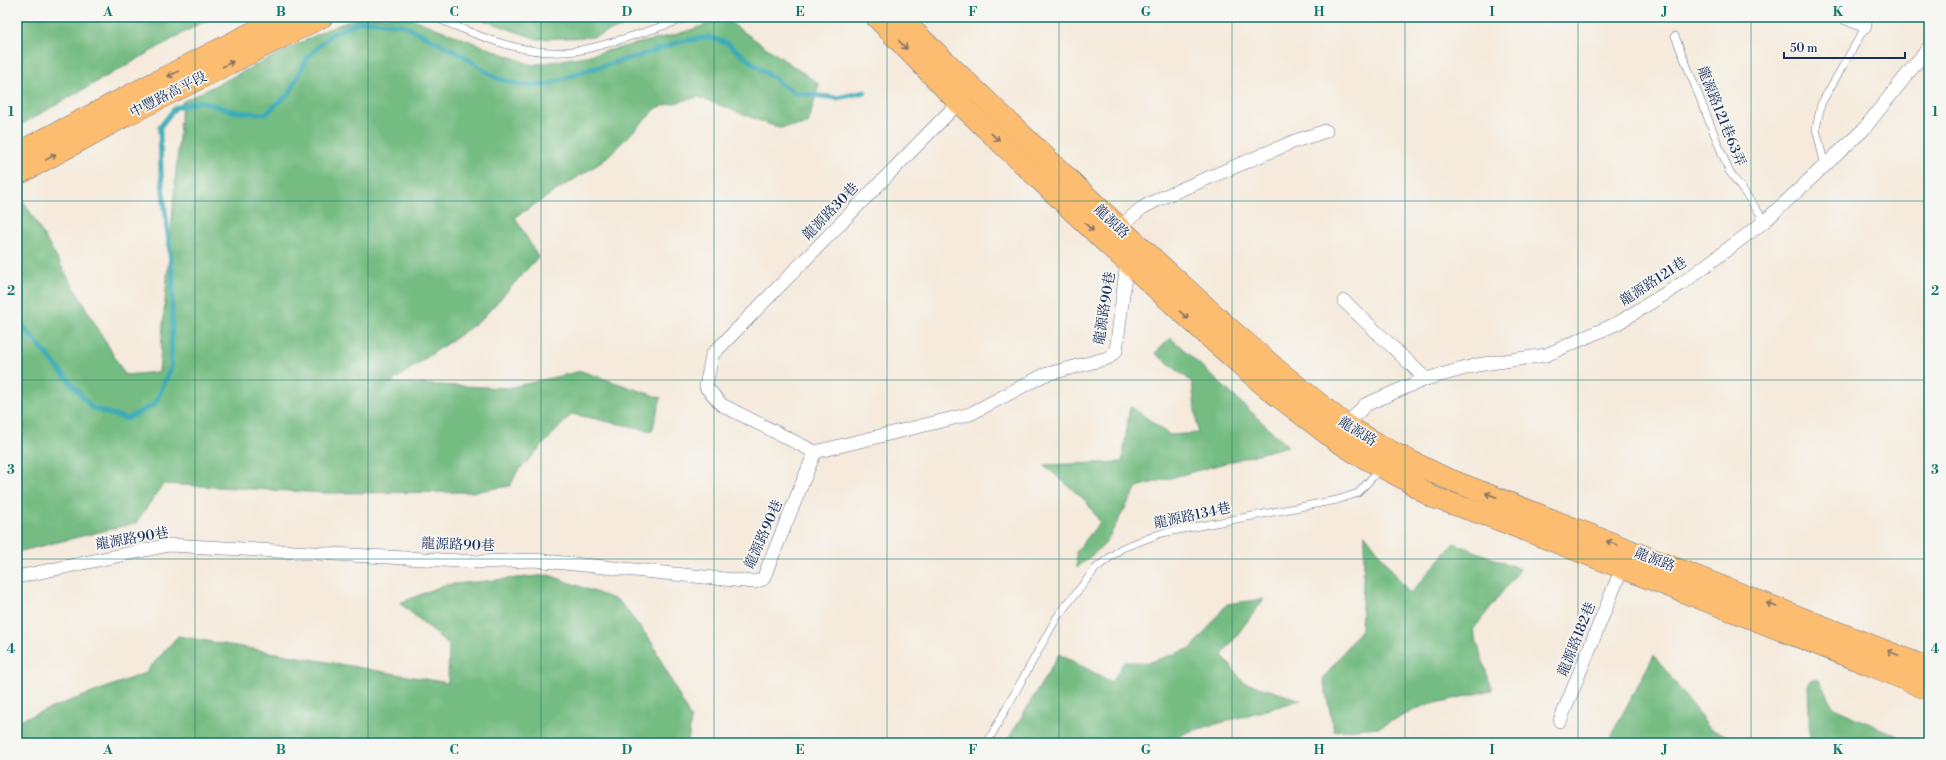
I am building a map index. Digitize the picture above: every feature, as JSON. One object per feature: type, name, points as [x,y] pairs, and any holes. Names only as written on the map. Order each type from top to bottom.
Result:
[{"type":"main road","name":"中豐路高平段","points":[[17,175],[83,130],[282,17]]},
{"type":"main road","name":"中豐路高平段","points":[[17,153],[125,116],[322,17]]},
{"type":"main road","points":[[876,17],[965,95],[1104,241],[1216,344],[1267,388],[1386,460],[1406,480],[1432,497],[1491,517],[1875,667],[1929,690]]},
{"type":"main road","name":"龍源路","points":[[899,17],[965,95],[1119,227],[1230,328],[1340,433]]},
{"type":"main road","name":"龍源路","points":[[1386,460],[1441,476],[1929,668]]},
{"type":"street","points":[[1844,17],[1868,21]]},
{"type":"street","name":"龍源路121巷","points":[[1340,433],[1365,405],[1426,379],[1477,366],[1546,355],[1618,322],[1684,282],[1765,221],[1863,130],[1929,47]]},
{"type":"street","name":"龍源路30巷","points":[[815,452],[722,405],[706,387],[712,355],[965,95]]},
{"type":"street","points":[[1104,241],[1142,208],[1161,198],[1296,141],[1326,131]]},
{"type":"street","name":"龍源路90巷","points":[[17,577],[169,546],[479,562],[534,560],[754,582],[762,579],[815,452],[970,414],[1044,375],[1108,358],[1116,350],[1127,262]]},
{"type":"street","points":[[1344,301],[1426,379]]},
{"type":"street","name":"龍源路182巷","points":[[1560,721],[1622,568]]},
{"type":"lane","points":[[434,17],[499,44],[550,52],[585,49],[690,17]]},
{"type":"lane","points":[[1825,166],[1816,129],[1821,104],[1868,21]]},
{"type":"lane","name":"龍源路121巷63弄","points":[[1675,36],[1729,171],[1765,221]]},
{"type":"lane","name":"龍源路134巷","points":[[987,743],[1057,617],[1096,568],[1122,548],[1162,533],[1337,500],[1358,493],[1386,460]]},
{"type":"green space","points":[[17,17],[219,17],[201,23],[17,127]]},
{"type":"green space","points":[[360,17],[407,17],[532,65],[586,56],[677,34],[725,19],[819,84],[808,124],[779,128],[698,97],[658,107],[603,161],[515,217],[538,257],[481,320],[390,383],[508,388],[581,371],[661,398],[652,431],[572,414],[517,472],[510,486],[472,492],[325,493],[163,484],[136,523],[17,552],[17,203],[23,200],[125,375],[159,372],[182,102],[328,29]]},
{"type":"green space","points":[[475,17],[651,17],[592,37],[537,39]]},
{"type":"green space","points":[[1171,338],[1288,446],[1137,487],[1105,544],[1077,568],[1076,552],[1100,522],[1086,501],[1044,465],[1122,462],[1130,406],[1170,435],[1198,433],[1192,382],[1155,353]]},
{"type":"green space","points":[[1365,534],[1410,594],[1454,543],[1520,569],[1473,630],[1492,690],[1423,706],[1379,727],[1334,731],[1323,679],[1361,629]]},
{"type":"green space","points":[[549,575],[619,601],[651,641],[691,719],[688,743],[17,743],[17,721],[145,673],[178,636],[448,683],[449,645],[400,603],[444,585]]},
{"type":"green space","points":[[1264,599],[1222,655],[1243,682],[1301,700],[1188,732],[1165,743],[1006,743],[1059,654],[1112,682],[1124,662],[1150,662],[1192,648],[1227,604]]},
{"type":"green space","points":[[1654,655],[1710,729],[1745,743],[1614,743],[1608,741]]},
{"type":"green space","points":[[1818,678],[1834,708],[1913,743],[1810,743],[1808,683]]},
{"type":"waterway","points":[[17,319],[92,408],[127,419],[155,404],[171,368],[173,279],[161,173],[160,127],[175,108],[200,101],[236,112],[266,114],[290,92],[307,58],[332,34],[361,21],[403,25],[462,55],[496,78],[522,85],[547,85],[581,72],[635,57],[683,41],[709,37],[727,43],[752,63],[795,93],[837,98],[865,92]]}]
